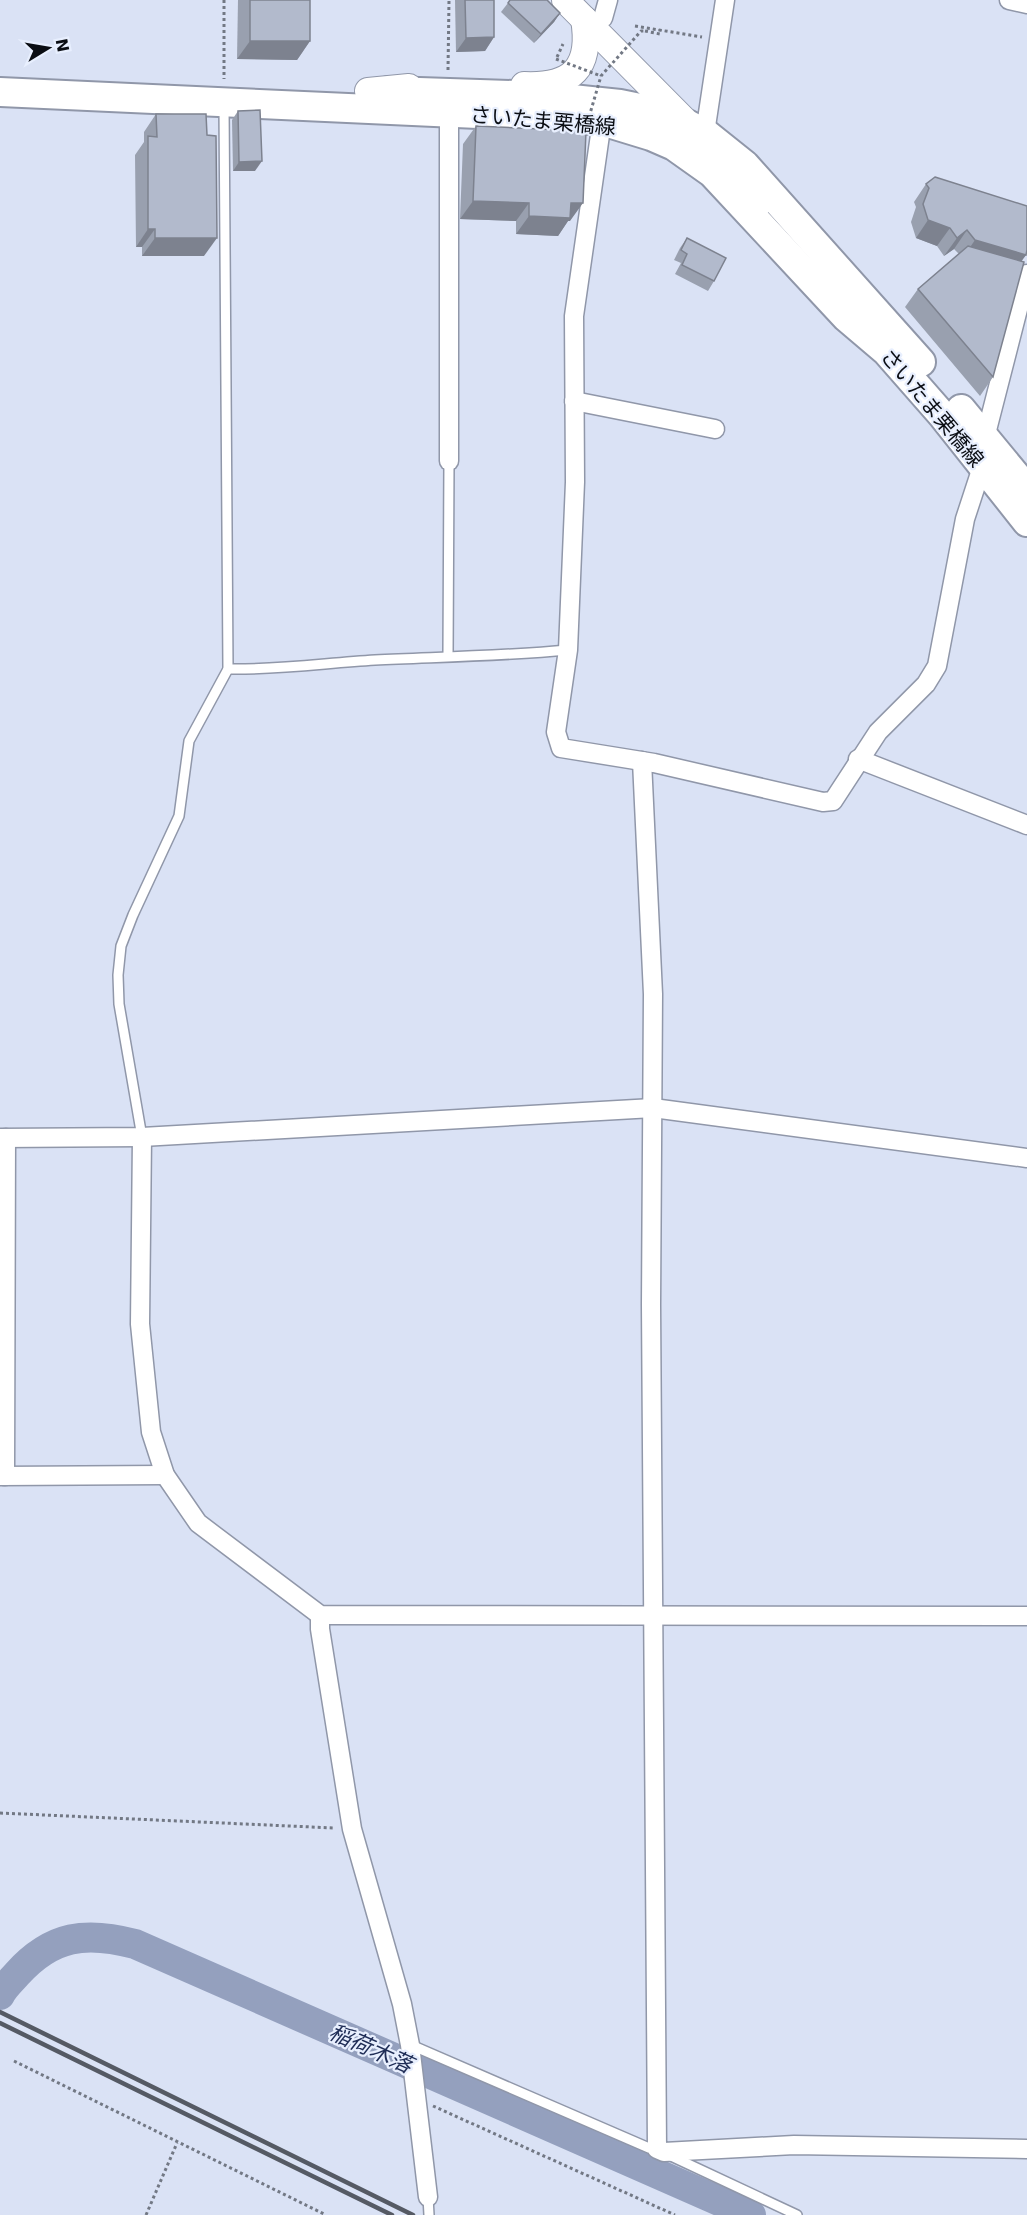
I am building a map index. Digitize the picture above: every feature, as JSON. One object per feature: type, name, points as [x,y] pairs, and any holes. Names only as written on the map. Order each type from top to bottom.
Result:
[{"type":"main road","name":"さいたま栗橋線","points":[[0,73],[448,114],[602,120],[659,112],[697,129],[745,165],[790,212],[1027,489]]},
{"type":"main road","name":"さいたま栗橋線","points":[[0,92],[368,91],[543,96],[674,146],[712,172],[846,317],[886,351],[1027,522]]},
{"type":"street","points":[[565,0],[595,10],[687,105],[697,129]]},
{"type":"street","points":[[697,129],[725,0]]},
{"type":"street","points":[[1009,0],[1027,4]]},
{"type":"street","points":[[368,91],[448,84],[546,86],[560,82],[572,75],[583,61],[595,10]]},
{"type":"street","points":[[595,10],[629,54],[632,68],[631,87],[602,120],[574,316],[575,482],[568,650],[556,732],[561,748],[642,761],[824,802],[832,801],[878,732],[926,684],[938,666],[965,519],[982,467]]},
{"type":"street","points":[[632,68],[697,129],[869,325],[886,351]]},
{"type":"street","points":[[448,114],[449,461]]},
{"type":"street","points":[[985,438],[1027,274]]},
{"type":"street","points":[[574,401],[714,429]]},
{"type":"street","points":[[858,759],[1027,825]]},
{"type":"street","points":[[642,761],[653,994],[651,1294],[660,2151],[794,2145],[1027,2149]]},
{"type":"street","points":[[165,1475],[2,1476],[3,1138],[142,1137],[653,1108],[1027,1158]]},
{"type":"street","points":[[142,1137],[140,1324],[151,1432],[165,1475],[198,1523],[320,1615],[1027,1616]]},
{"type":"street","points":[[320,1615],[320,1629],[352,1829],[402,2004],[411,2048],[428,2197]]},
{"type":"lane","points":[[142,1137],[119,1004],[118,975],[121,946],[179,816],[189,741],[228,669],[224,93]]},
{"type":"lane","points":[[448,656],[449,461]]},
{"type":"lane","points":[[228,669],[275,670],[316,664],[448,656],[499,656],[568,650]]},
{"type":"lane","points":[[411,2048],[660,2151],[797,2215]]},
{"type":"lane","points":[[428,2197],[429,2215]]},
{"type":"path","points":[[224,0],[224,93]]},
{"type":"path","points":[[448,84],[449,0]]},
{"type":"path","points":[[635,26],[704,37]]},
{"type":"path","points":[[602,120],[601,76],[641,31],[660,34],[660,29]]},
{"type":"path","points":[[556,59],[601,76]]},
{"type":"path","points":[[0,1813],[352,1829]]},
{"type":"path","points":[[14,2061],[326,2215]]},
{"type":"path","points":[[416,2095],[675,2215]]},
{"type":"path","points":[[146,2215],[177,2143]]},
{"type":"building","points":[[250,0],[310,0],[310,41],[250,41]]},
{"type":"building","points":[[465,0],[494,0],[494,37],[466,38]]},
{"type":"building","points":[[510,0],[547,0],[560,13],[541,34],[508,3]]},
{"type":"building","points":[[260,110],[262,161],[239,162],[238,111]]},
{"type":"building","points":[[156,114],[206,114],[207,135],[216,136],[217,238],[155,238],[155,229],[148,229],[148,136],[157,137]]},
{"type":"building","points":[[476,126],[586,131],[583,203],[571,203],[570,218],[529,216],[529,203],[473,201]]},
{"type":"building","points":[[935,177],[1027,206],[1026,255],[975,240],[967,230],[957,238],[950,228],[928,220],[923,204],[929,188],[926,184]]},
{"type":"building","points":[[687,238],[726,258],[714,281],[682,265],[687,254],[681,250]]},
{"type":"building","points":[[968,246],[1024,262],[993,377],[918,289]]},
{"type":"waterway","name":"稲荷木落","points":[[0,1995],[30,1961],[57,1944],[85,1937],[135,1944],[751,2215]]},
{"type":"railway","points":[[0,2012],[413,2215]]},
{"type":"railway","points":[[0,2023],[392,2215]]}]
